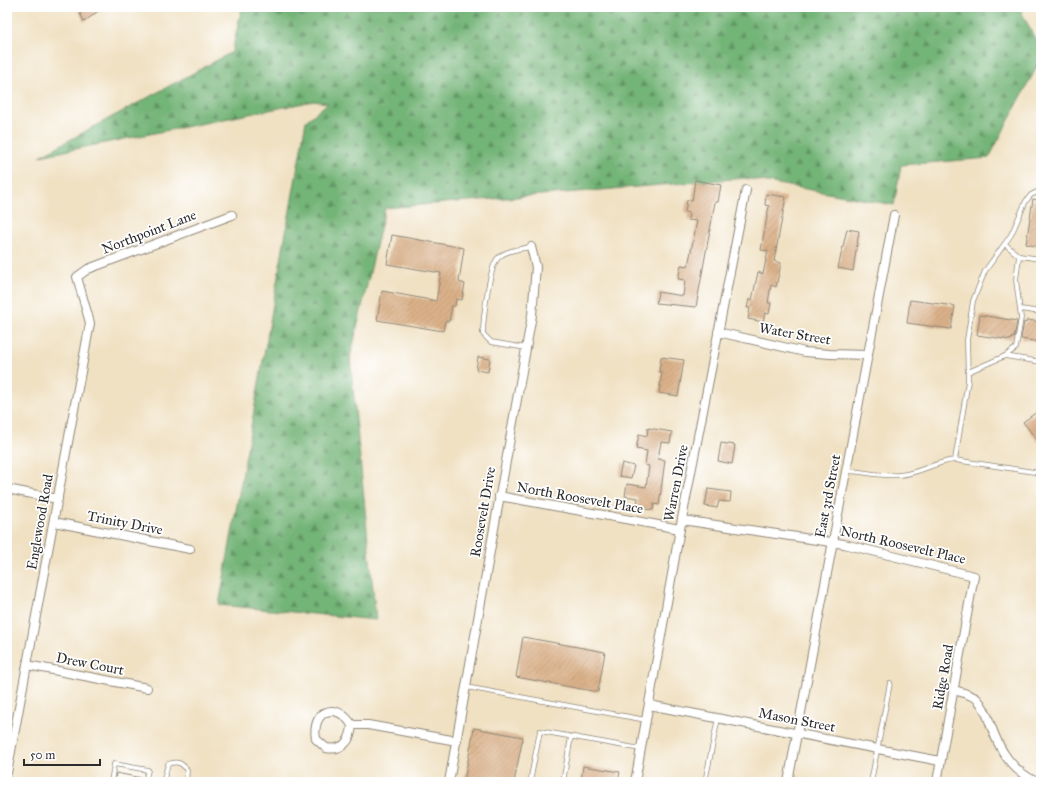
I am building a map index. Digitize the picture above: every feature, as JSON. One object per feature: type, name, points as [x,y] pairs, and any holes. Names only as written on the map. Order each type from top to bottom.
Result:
[{"type":"street","name":"Warren Drive","points":[[635,782],[680,529],[746,190]]},
{"type":"street","name":"Northpoint Lane","points":[[77,277],[88,269],[232,215]]},
{"type":"street","name":"East 3rd Street","points":[[788,782],[894,215]]},
{"type":"street","name":"Roosevelt Drive","points":[[449,782],[536,284],[536,267],[531,247]]},
{"type":"street","name":"Englewood Road","points":[[7,773],[90,323],[77,277]]},
{"type":"street","name":"Water Street","points":[[718,332],[805,352],[868,355]]},
{"type":"street","points":[[7,489],[58,499]]},
{"type":"street","name":"North Roosevelt Place","points":[[499,496],[680,529]]},
{"type":"street","name":"North Roosevelt Place","points":[[682,520],[833,542],[974,576]]},
{"type":"street","name":"Trinity Drive","points":[[54,522],[190,549]]},
{"type":"street","name":"Ridge Road","points":[[937,782],[974,576]]},
{"type":"street","name":"Drew Court","points":[[27,665],[147,688]]},
{"type":"street","points":[[954,690],[977,699],[982,706],[1004,754],[1021,773],[1037,782]]},
{"type":"street","name":"Mason Street","points":[[649,705],[940,760]]},
{"type":"street","points":[[330,711],[342,712],[352,725],[349,739],[340,748],[326,748],[316,739],[316,725],[319,718],[330,711]]},
{"type":"street","points":[[352,725],[368,725],[457,741]]},
{"type":"lane","points":[[955,460],[968,372],[966,340],[973,301],[985,272],[1011,235],[1026,201],[1032,195],[1041,190]]},
{"type":"lane","points":[[1005,244],[1018,256],[1041,259]]},
{"type":"lane","points":[[526,348],[491,342],[483,334],[483,323],[493,266],[499,257],[508,252],[531,247]]},
{"type":"lane","points":[[968,372],[1005,356],[1016,348],[1021,318],[1016,280],[1018,256]]},
{"type":"lane","points":[[1020,309],[1041,312]]},
{"type":"lane","points":[[1005,356],[1041,362]]},
{"type":"lane","points":[[846,471],[863,470],[886,475],[899,475],[913,473],[946,460],[955,460],[1041,473]]},
{"type":"lane","points":[[871,782],[890,683]]},
{"type":"lane","points":[[466,687],[646,720]]},
{"type":"lane","points":[[705,782],[718,718]]},
{"type":"lane","points":[[530,782],[540,731],[641,749]]},
{"type":"lane","points":[[562,782],[571,736]]},
{"type":"lane","points":[[163,782],[168,764],[176,761],[183,764],[187,770],[186,782]]},
{"type":"lane","points":[[111,782],[114,764],[148,770],[145,782]]},
{"type":"green space","points":[[242,7],[1019,7],[1041,51],[1041,59],[989,158],[901,165],[894,205],[745,178],[385,208],[350,358],[376,620],[219,605],[306,121],[328,103],[314,101],[40,156],[232,52]]},
{"type":"building","points":[[77,7],[103,7],[84,22]]},
{"type":"building","points":[[695,180],[721,185],[718,202],[715,202],[696,307],[656,303],[658,292],[683,296],[685,280],[678,279],[681,265],[688,266],[697,221],[688,220],[689,213],[685,212],[687,200],[692,201]]},
{"type":"building","points":[[766,194],[786,197],[774,261],[781,263],[776,287],[771,285],[768,303],[771,303],[769,314],[765,313],[763,322],[748,319],[750,308],[747,308],[749,299],[752,300],[758,272],[763,274],[768,251],[761,250],[769,206],[765,205]]},
{"type":"building","points":[[1033,199],[1041,201],[1041,247],[1026,244]]},
{"type":"building","points":[[847,229],[859,231],[853,271],[838,268]]},
{"type":"building","points":[[392,235],[464,248],[459,282],[465,284],[462,300],[456,299],[455,306],[452,306],[449,321],[445,321],[443,331],[377,320],[382,291],[436,301],[441,273],[387,264]]},
{"type":"building","points":[[910,300],[955,306],[951,329],[907,323]]},
{"type":"building","points":[[980,315],[1017,321],[1014,338],[1012,337],[1011,340],[977,335]]},
{"type":"building","points":[[1027,320],[1041,322],[1041,342],[1021,339],[1024,322],[1026,323]]},
{"type":"building","points":[[478,357],[490,359],[488,372],[476,370]]},
{"type":"building","points":[[661,357],[684,360],[678,396],[659,393],[662,372],[659,372]]},
{"type":"building","points":[[1041,409],[1041,445],[1023,422]]},
{"type":"building","points":[[648,428],[672,432],[670,443],[661,442],[658,459],[665,460],[659,505],[654,504],[653,510],[637,508],[638,498],[625,496],[627,484],[646,487],[649,466],[645,465],[647,451],[636,449],[639,434],[647,436]]},
{"type":"building","points":[[721,443],[735,445],[732,464],[718,461]]},
{"type":"building","points":[[622,463],[634,466],[631,478],[619,476]]},
{"type":"building","points":[[708,489],[731,492],[730,502],[719,501],[717,508],[705,506]]},
{"type":"building","points":[[523,637],[605,652],[598,692],[516,677]]},
{"type":"building","points":[[474,728],[523,737],[514,782],[464,782]]},
{"type":"building","points":[[583,766],[620,772],[618,782],[581,782]]},
{"type":"building","points":[[116,773],[142,778],[142,782],[115,782]]}]
